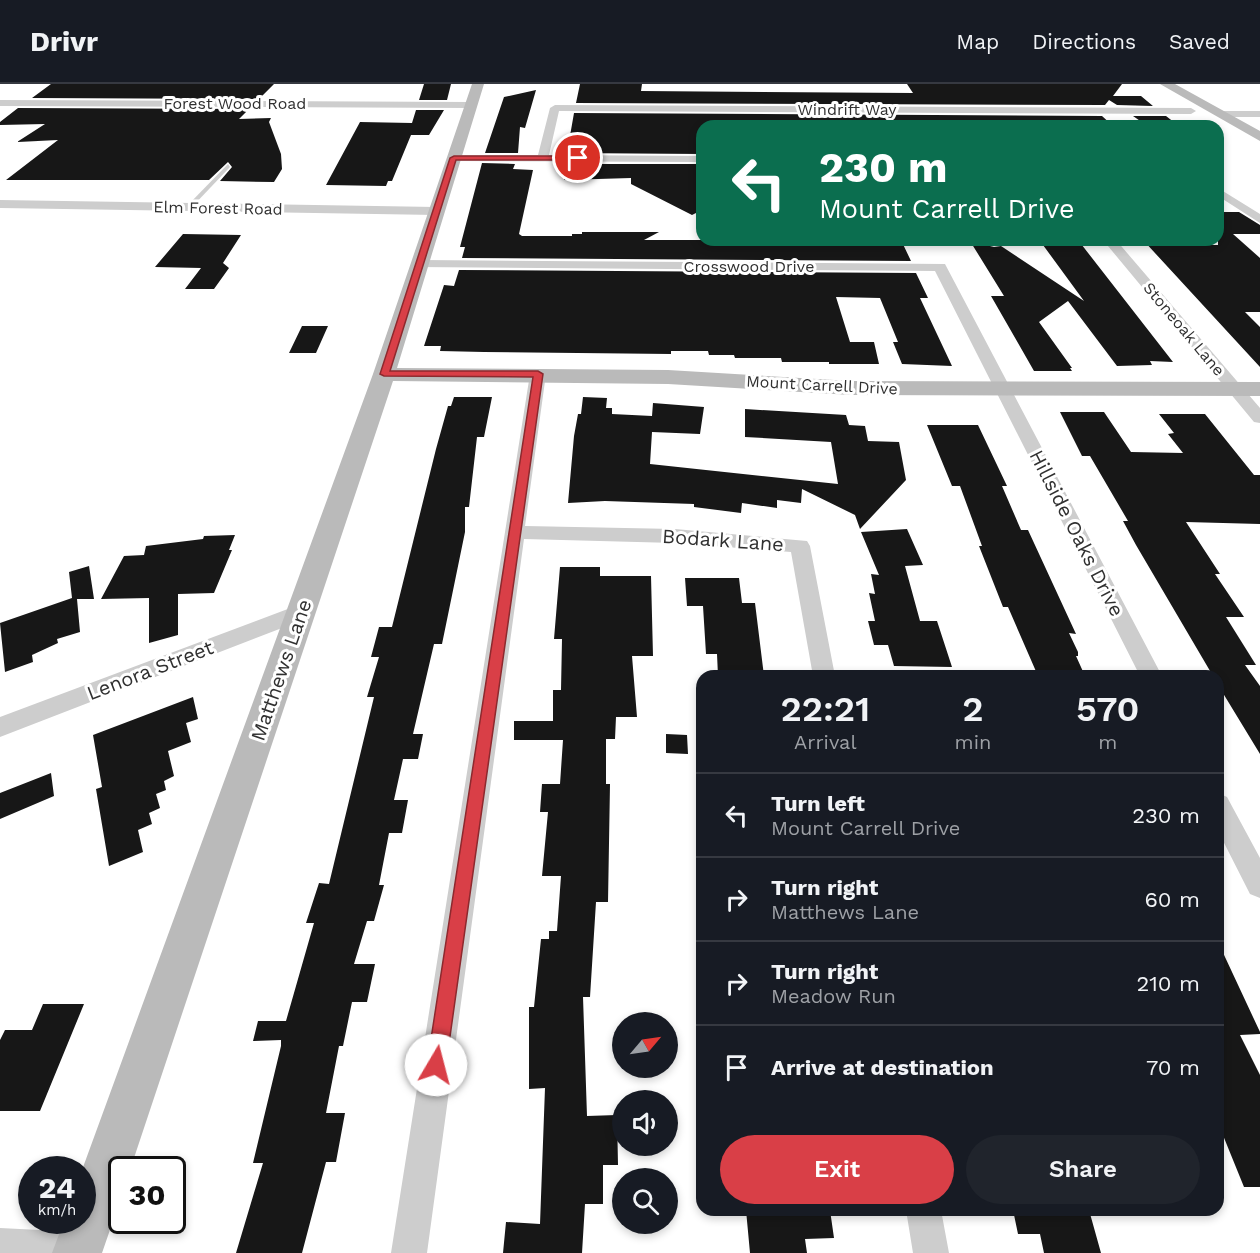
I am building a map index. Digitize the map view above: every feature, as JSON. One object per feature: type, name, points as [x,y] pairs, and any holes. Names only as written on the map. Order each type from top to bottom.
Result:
[{"type":"street","points":[[1160,87],[1191,111],[1213,120]]},
{"type":"street","points":[[1160,87],[1215,120]]},
{"type":"street","name":"Forest Wood Road","points":[[0,103],[474,95]]},
{"type":"street","name":"Matthews Lane","points":[[78,1251],[384,374],[474,95]]},
{"type":"street","name":"Windrift Way","points":[[543,158],[555,108],[1191,111]]},
{"type":"street","points":[[1098,111],[1113,120]]},
{"type":"street","points":[[1224,121],[1260,114]]},
{"type":"street","points":[[1224,124],[1260,136]]},
{"type":"street","points":[[1224,126],[1260,152]]},
{"type":"street","points":[[454,158],[696,159]]},
{"type":"street","points":[[1224,195],[1260,219]]},
{"type":"street","name":"Elm Forest Road","points":[[0,204],[436,211]]},
{"type":"street","name":"Stoneoak Lane","points":[[1114,246],[1260,418]]},
{"type":"street","name":"Crosswood Drive","points":[[421,264],[940,267],[1002,389]]},
{"type":"street","name":"Mount Carrell Drive","points":[[384,374],[538,374],[711,379],[851,388],[1260,389]]},
{"type":"street","points":[[409,1253],[538,374]]},
{"type":"street","name":"Hillside Oaks Drive","points":[[1002,389],[1148,670]]},
{"type":"street","name":"Bodark Lane","points":[[514,532],[664,536],[800,546],[823,670]]},
{"type":"street","name":"Lenora Street","points":[[0,727],[301,612]]},
{"type":"street","points":[[1224,816],[1260,885]]},
{"type":"street","points":[[924,1216],[931,1253]]},
{"type":"street","points":[[0,1246],[78,1251]]},
{"type":"lane","points":[[189,207],[228,166]]},
{"type":"building","points":[[51,84],[274,84],[259,99],[32,98]]},
{"type":"building","points":[[424,84],[451,84],[447,100],[419,100]]},
{"type":"building","points":[[580,84],[642,84],[641,91],[913,93],[907,84],[1122,84],[1113,96],[1141,96],[1153,106],[1117,105],[1109,100],[1105,105],[576,103]]},
{"type":"building","points":[[536,90],[525,128],[520,127],[518,153],[485,153],[504,97]]},
{"type":"building","points":[[18,108],[249,109],[239,119],[271,118],[269,122],[281,154],[282,169],[274,182],[220,181],[232,167],[228,162],[209,180],[6,180],[58,140],[17,142],[45,124],[0,125],[0,122]]},
{"type":"building","points":[[416,110],[444,110],[429,135],[411,135],[392,181],[388,181],[386,186],[326,185],[360,122],[412,123]]},
{"type":"building","points":[[574,113],[1102,116],[1106,120],[696,120],[696,154],[567,153]]},
{"type":"building","points":[[1133,116],[1166,116],[1171,120],[1139,120]]},
{"type":"building","points":[[482,163],[515,164],[513,169],[533,170],[519,234],[522,236],[572,236],[572,234],[582,234],[582,232],[659,232],[644,240],[696,240],[696,246],[904,246],[911,261],[462,258],[465,247],[460,247]]},
{"type":"building","points":[[566,164],[696,164],[696,213],[692,215],[631,184],[631,178],[564,180]]},
{"type":"building","points":[[1224,212],[1239,212],[1260,225],[1260,234],[1233,234],[1260,258],[1260,312],[1245,312],[1260,327],[1260,367],[1149,246],[1224,246]]},
{"type":"building","points":[[183,234],[241,235],[223,263],[229,268],[214,289],[185,289],[201,268],[155,267]]},
{"type":"building","points":[[973,246],[1001,246],[1084,301],[1044,246],[1083,246],[1173,362],[1150,361],[1152,365],[1117,366],[1068,301],[1039,322],[1072,371],[1034,371],[991,296],[1004,296]]},
{"type":"building","points":[[459,270],[916,273],[928,298],[920,298],[952,366],[902,364],[893,342],[898,342],[880,298],[836,297],[850,342],[874,342],[879,364],[782,362],[781,358],[735,358],[734,355],[709,355],[708,351],[671,351],[671,354],[484,352],[440,351],[441,346],[424,346],[444,285],[454,286]]},
{"type":"building","points":[[302,326],[328,326],[316,353],[289,353]]},
{"type":"building","points":[[454,397],[492,397],[484,437],[477,437],[469,507],[465,507],[465,532],[442,644],[434,644],[413,734],[423,734],[418,759],[403,759],[394,800],[408,800],[402,833],[389,833],[379,885],[384,885],[374,921],[367,921],[354,964],[375,964],[367,1002],[352,1002],[343,1046],[339,1046],[326,1113],[345,1113],[336,1162],[326,1162],[302,1253],[236,1253],[263,1163],[253,1163],[281,1046],[281,1040],[253,1041],[258,1021],[286,1021],[314,923],[306,923],[319,883],[329,884],[374,697],[367,697],[379,657],[371,657],[379,627],[392,627],[436,449],[448,406],[451,406]]},
{"type":"building","points":[[583,397],[607,398],[606,408],[612,408],[612,414],[652,416],[653,403],[704,407],[700,434],[652,432],[650,464],[838,484],[831,442],[745,437],[745,409],[846,415],[849,425],[865,426],[868,441],[899,442],[906,480],[860,529],[855,515],[802,489],[801,503],[777,500],[777,508],[742,503],[741,513],[694,507],[694,504],[605,501],[568,503],[574,436],[578,414],[581,414]]},
{"type":"building","points":[[1060,412],[1104,412],[1131,452],[1183,453],[1168,434],[1174,433],[1159,414],[1205,414],[1254,475],[1260,475],[1260,524],[1186,522],[1220,574],[1215,574],[1244,617],[1226,617],[1256,665],[1245,665],[1260,686],[1260,754],[1224,695],[1224,670],[1209,670],[1136,545],[1123,521],[1128,521],[1090,456],[1082,456]]},
{"type":"building","points":[[927,425],[978,425],[1007,486],[1002,486],[1021,530],[1028,530],[1076,634],[1069,633],[1078,652],[1076,656],[1082,670],[1035,670],[1008,607],[1003,607],[979,546],[982,546],[960,486],[952,486]]},
{"type":"building","points":[[907,529],[923,565],[905,566],[920,621],[937,621],[952,667],[894,666],[888,645],[874,645],[868,621],[875,621],[869,593],[875,594],[871,574],[879,575],[861,532]]},
{"type":"building","points":[[235,535],[229,550],[232,550],[214,593],[178,594],[178,635],[149,643],[149,598],[101,599],[124,556],[144,555],[146,546],[203,539],[204,536]]},
{"type":"building","points":[[89,566],[94,599],[77,599],[80,632],[57,639],[58,643],[32,655],[33,662],[5,672],[0,623],[72,598],[69,572]]},
{"type":"building","points":[[560,567],[600,567],[600,576],[651,576],[653,656],[632,656],[637,717],[616,717],[615,739],[606,739],[606,784],[610,784],[608,902],[596,902],[590,997],[583,997],[587,1116],[612,1115],[612,1156],[618,1156],[618,1165],[603,1165],[603,1204],[585,1204],[582,1253],[503,1253],[506,1222],[540,1224],[545,1088],[529,1089],[529,1007],[534,1007],[541,939],[549,939],[549,931],[557,931],[561,876],[542,876],[548,812],[540,812],[542,784],[560,784],[563,740],[514,740],[514,721],[553,721],[553,690],[561,690],[562,639],[554,639]]},
{"type":"building","points":[[685,578],[739,578],[742,603],[755,603],[763,670],[718,670],[717,654],[706,654],[703,606],[687,606]]},
{"type":"building","points":[[193,697],[198,719],[186,723],[191,742],[168,751],[174,776],[164,781],[166,790],[156,794],[160,808],[149,813],[152,824],[138,830],[143,852],[109,866],[96,789],[102,787],[93,735]]},
{"type":"building","points":[[666,734],[687,735],[688,754],[666,753]]},
{"type":"building","points":[[51,773],[54,796],[0,819],[0,793]]},
{"type":"building","points":[[1224,955],[1260,1032],[1260,1034],[1240,1035],[1260,1075],[1260,1187],[1244,1187],[1224,1138]]},
{"type":"building","points":[[43,1004],[84,1004],[40,1111],[0,1111],[0,1040],[5,1030],[32,1030]]},
{"type":"building","points":[[747,1216],[831,1216],[834,1238],[805,1239],[807,1253],[750,1253]]},
{"type":"building","points":[[1014,1216],[1091,1216],[1101,1253],[1044,1253],[1040,1234],[1018,1234]]},
{"type":"route","points":[[436,1065],[538,374],[384,374],[454,158],[578,158]]}]
